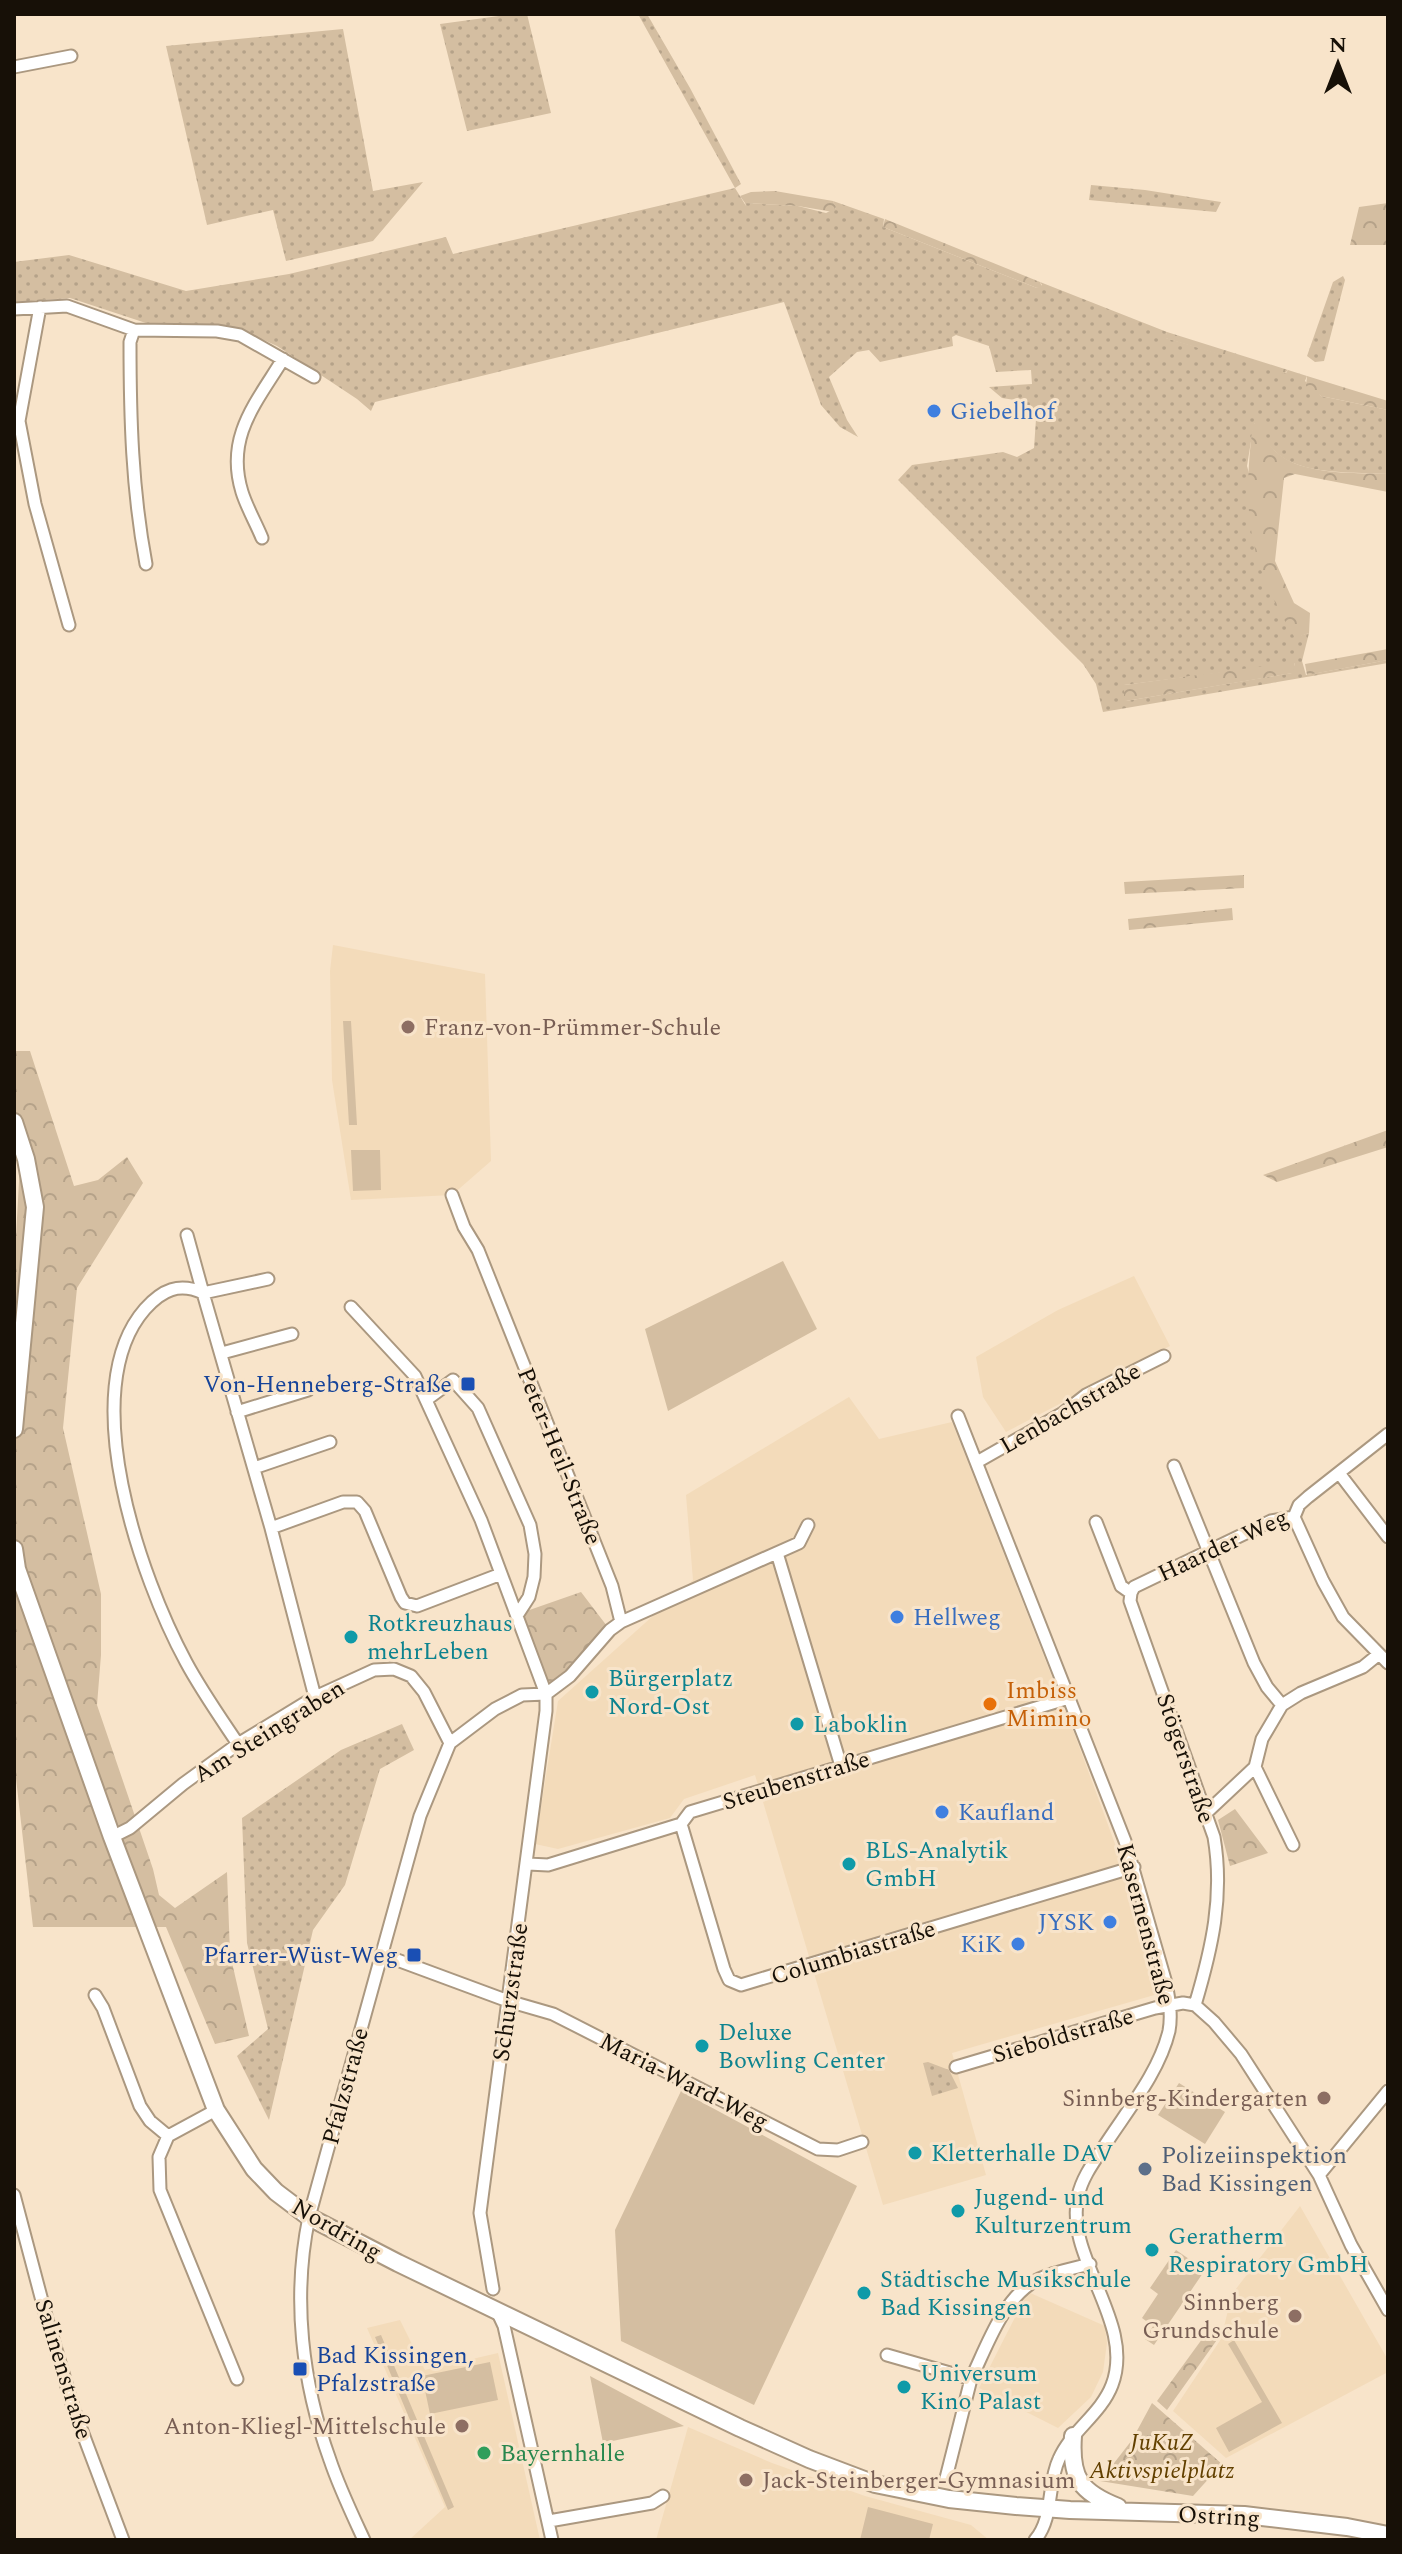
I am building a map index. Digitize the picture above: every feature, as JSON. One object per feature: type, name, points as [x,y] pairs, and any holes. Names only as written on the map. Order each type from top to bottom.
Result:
[{"type":"main road","points":[[14,1122],[26,1159],[35,1207],[14,1429]]},
{"type":"main road","name":"Nordring","points":[[14,1549],[17,1569],[112,1837],[216,2110],[254,2169],[276,2192],[309,2217],[497,2311],[809,2459],[875,2484],[949,2499],[1048,2509]]},
{"type":"main road","points":[[1073,2436],[1072,2455],[1079,2482],[1097,2499],[1131,2512]]},
{"type":"main road","name":"Ostring","points":[[1048,2509],[1244,2515],[1388,2535]]},
{"type":"street","points":[[14,67],[71,56]]},
{"type":"street","points":[[14,309],[67,306],[134,330],[217,331],[240,335],[314,377]]},
{"type":"street","points":[[40,307],[16,424],[69,625]]},
{"type":"street","points":[[134,330],[130,342],[130,441],[137,516],[146,564]]},
{"type":"street","points":[[262,538],[242,493],[237,468],[237,444],[244,422],[283,359]]},
{"type":"street","name":"Peter-Heil-Straße","points":[[452,1195],[464,1227],[478,1250],[612,1586],[621,1622]]},
{"type":"street","points":[[187,1235],[271,1528],[315,1697]]},
{"type":"street","points":[[238,1744],[186,1662],[155,1596],[137,1541],[115,1438],[113,1403],[121,1351],[143,1311],[160,1295],[177,1287],[190,1287],[203,1293],[268,1279]]},
{"type":"street","points":[[351,1307],[415,1376],[481,1520],[546,1694],[570,1676],[610,1630],[621,1622],[799,1543],[808,1525]]},
{"type":"street","points":[[222,1353],[292,1334]]},
{"type":"street","name":"Lenbachstraße","points":[[977,1462],[1052,1420],[1086,1395],[1164,1356]]},
{"type":"street","points":[[426,1400],[453,1380],[478,1408],[530,1525],[535,1554],[534,1577],[529,1597],[518,1614]]},
{"type":"street","points":[[237,1412],[308,1390]]},
{"type":"street","name":"Kasernenstraße","points":[[958,1416],[1134,1867],[1170,2007],[1170,2029],[1162,2053],[1086,2174],[1078,2197],[1077,2217],[1114,2334],[1117,2360],[1112,2385],[1106,2396],[1073,2436],[1058,2461],[1043,2527],[1035,2540]]},
{"type":"street","name":"Haarder Weg","points":[[1131,1593],[1134,1587],[1271,1521],[1294,1517],[1299,1505],[1388,1434]]},
{"type":"street","points":[[254,1468],[330,1442]]},
{"type":"street","points":[[1174,1466],[1254,1663],[1267,1687],[1282,1705]]},
{"type":"street","points":[[1339,1473],[1388,1537]]},
{"type":"street","points":[[271,1528],[343,1502],[357,1502],[365,1511],[401,1597],[409,1605],[417,1606],[501,1574]]},
{"type":"street","points":[[1206,1813],[1255,1767],[1262,1739],[1282,1705],[1301,1693],[1383,1659],[1343,1617],[1294,1517]]},
{"type":"street","name":"Stögerstraße","points":[[1096,1522],[1121,1586],[1131,1593],[1130,1601],[1214,1837],[1220,1888],[1218,1913],[1195,2005]]},
{"type":"street","points":[[777,1553],[841,1766]]},
{"type":"street","name":"Am Steingraben","points":[[112,1837],[130,1828],[238,1744],[315,1697],[374,1670],[394,1669],[411,1676],[424,1692],[450,1743]]},
{"type":"street","name":"Pfalzstraße","points":[[364,2540],[330,2460],[314,2407],[302,2349],[302,2267],[309,2217],[428,1792],[450,1743],[495,1709],[522,1695],[546,1694]]},
{"type":"street","name":"Schurzstraße","points":[[493,2289],[480,2213],[528,1864],[546,1694]]},
{"type":"street","name":"Steubenstraße","points":[[528,1864],[548,1865],[681,1824],[690,1812],[1069,1698]]},
{"type":"street","points":[[1255,1767],[1293,1845]]},
{"type":"street","name":"Columbiastraße","points":[[681,1824],[724,1969],[729,1980],[741,1985],[1134,1867]]},
{"type":"street","points":[[381,1954],[508,2001]]},
{"type":"street","points":[[95,1995],[103,2008],[140,2106],[150,2121],[168,2136]]},
{"type":"street","name":"Maria-Ward-Weg","points":[[508,2001],[553,2014],[818,2149],[838,2150],[862,2142]]},
{"type":"street","points":[[1170,2007],[1183,2003],[1195,2005],[1241,2054],[1319,2175],[1351,2245],[1386,2303]]},
{"type":"street","name":"Sieboldstraße","points":[[956,2067],[1155,2008],[1170,2007]]},
{"type":"street","points":[[1319,2175],[1388,2091]]},
{"type":"street","points":[[216,2110],[168,2136],[159,2157],[160,2190],[237,2379]]},
{"type":"street","name":"Salinenstraße","points":[[14,2195],[74,2410],[123,2540]]},
{"type":"street","points":[[946,2478],[971,2379],[1014,2299],[1042,2278],[1090,2264]]},
{"type":"street","points":[[497,2311],[504,2326],[552,2540]]},
{"type":"street","points":[[887,2355],[971,2379]]},
{"type":"street","points":[[549,2521],[652,2503],[663,2496]]},
{"type":"shaded area","name":"Franz-von-Prümmer-Schule","points":[[333,945],[485,974],[491,1161],[452,1195],[351,1200],[332,1080],[330,971]]},
{"type":"shaded area","points":[[1134,1276],[1170,1346],[1006,1432],[983,1397],[976,1357],[1058,1310]]},
{"type":"shaded area","points":[[849,1397],[879,1439],[952,1422],[1076,1738],[1139,1909],[1158,1994],[952,2053],[986,2175],[883,2205],[755,1775],[684,1799],[670,1818],[558,1849],[535,1844],[558,1701],[693,1580],[686,1495]]},
{"type":"shaded area","name":"Sinnberg Grundschule","points":[[1300,2206],[1388,2360],[1388,2372],[1226,2458],[1173,2411],[1221,2339],[1232,2294]]},
{"type":"shaded area","points":[[1028,2292],[1105,2326],[1107,2343],[1103,2372],[1091,2397],[1058,2428],[979,2388]]},
{"type":"shaded area","name":"Anton-Kliegl-Mittelschule","points":[[400,2320],[425,2370],[498,2353],[540,2540],[409,2540],[445,2507],[367,2328]]},
{"type":"shaded area","name":"Jack-Steinberger-Gymnasium","points":[[688,2427],[772,2463],[865,2496],[971,2525],[989,2540],[656,2540]]},
{"type":"green space","points":[[527,14],[551,113],[467,131],[440,24]]},
{"type":"green space","points":[[638,14],[647,14],[690,88],[741,184],[735,188]]},
{"type":"green space","points":[[343,29],[373,191],[423,182],[373,241],[286,261],[273,210],[207,225],[166,46]]},
{"type":"green space","points":[[1091,185],[1221,202],[1216,212],[1089,200]]},
{"type":"green space","points":[[735,188],[746,206],[745,203],[798,206],[826,213],[836,208],[833,201],[884,219],[883,227],[1037,288],[1042,285],[1040,282],[1167,332],[1166,338],[1286,373],[1288,370],[1307,376],[1305,381],[1321,396],[1388,410],[1388,474],[1333,472],[1293,463],[1274,450],[1254,423],[1247,466],[1295,637],[1309,633],[1302,661],[1306,675],[1388,660],[1388,663],[1103,712],[1096,684],[1083,664],[898,480],[912,465],[1003,452],[1017,457],[1034,448],[1036,419],[1027,415],[1022,401],[1002,398],[989,387],[1032,384],[1031,370],[996,372],[989,346],[956,335],[952,337],[953,346],[880,362],[869,350],[857,352],[829,377],[847,420],[858,437],[840,427],[821,405],[784,302],[375,402],[371,411],[277,346],[235,327],[155,326],[70,298],[14,302],[14,262],[69,255],[186,291],[289,274],[446,237],[453,254]],"holes":[[[1295,663],[1292,673],[1126,701],[1124,685]]]},
{"type":"green space","points":[[775,191],[833,201],[836,207],[833,212],[798,206],[745,203],[740,196],[751,192]]},
{"type":"green space","points":[[1388,203],[1388,245],[1350,245],[1359,207]]},
{"type":"green space","points":[[885,219],[1040,282],[1042,287],[1037,288],[883,227]]},
{"type":"green space","points":[[1343,276],[1345,280],[1324,361],[1315,362],[1307,356],[1333,282]]},
{"type":"green space","points":[[1167,332],[1288,370],[1284,374],[1165,338]]},
{"type":"green space","points":[[1307,376],[1388,401],[1388,410],[1321,396],[1306,386]]},
{"type":"green space","points":[[1253,423],[1262,425],[1268,442],[1279,455],[1295,463],[1332,472],[1388,474],[1388,492],[1295,474],[1284,478],[1275,561],[1294,603],[1310,613],[1309,633],[1295,638],[1267,584],[1252,535],[1248,483]]},
{"type":"green space","points":[[1388,649],[1388,660],[1307,675],[1305,664]]},
{"type":"green space","points":[[1295,662],[1293,673],[1126,701],[1121,697],[1124,696],[1124,685]]},
{"type":"green space","points":[[1244,875],[1244,888],[1125,894],[1124,882]]},
{"type":"green space","points":[[1232,908],[1233,920],[1129,930],[1128,919]]},
{"type":"green space","points":[[343,1021],[351,1021],[357,1125],[349,1125]]},
{"type":"green space","points":[[14,1051],[30,1051],[74,1186],[98,1180],[127,1157],[143,1183],[77,1288],[63,1428],[101,1594],[97,1705],[159,1895],[175,1908],[227,1872],[230,1954],[249,2036],[215,2044],[166,1927],[33,1927],[14,1761],[14,1273],[20,1163],[14,1145]]},
{"type":"green space","points":[[1388,1130],[1388,1147],[1277,1182],[1263,1175]]},
{"type":"green space","points":[[351,1150],[380,1150],[381,1190],[353,1191]]},
{"type":"green space","points":[[783,1261],[817,1329],[668,1411],[645,1329]]},
{"type":"green space","points":[[581,1592],[610,1630],[546,1694],[518,1614]]},
{"type":"green space","points":[[402,1724],[414,1750],[380,1769],[345,1885],[313,1930],[269,2120],[237,2056],[268,2029],[247,1943],[242,1818],[341,1750]]},
{"type":"green space","points":[[1235,1809],[1268,1853],[1230,1866],[1218,1820]]},
{"type":"green space","points":[[923,2063],[949,2070],[958,2088],[932,2096]]},
{"type":"green space","points":[[1179,2083],[1225,2112],[1205,2144],[1158,2115]]},
{"type":"green space","points":[[681,2091],[857,2186],[754,2405],[621,2341],[615,2230]]},
{"type":"green space","points":[[1176,2250],[1205,2270],[1154,2345],[1145,2339],[1153,2326],[1142,2318],[1158,2294],[1150,2288]]},
{"type":"green space","points":[[381,2335],[454,2507],[448,2510],[375,2337]]},
{"type":"green space","points":[[1205,2335],[1219,2337],[1167,2410],[1157,2401]]},
{"type":"green space","points":[[1234,2340],[1282,2423],[1229,2452],[1216,2428],[1262,2402],[1228,2344]]},
{"type":"green space","points":[[490,2362],[498,2400],[430,2414],[422,2376]]},
{"type":"green space","points":[[590,2376],[684,2426],[603,2443]]},
{"type":"green space","name":"JuKuZ Aktivspielplatz","points":[[1152,2403],[1222,2464],[1193,2496],[1100,2481],[1132,2440]]},
{"type":"green space","points":[[868,2507],[933,2524],[929,2540],[860,2540]]},
{"type":"place","name":"Giebelhof","points":[[934,411]]},
{"type":"place","name":"Franz-von-Prümmer-Schule","points":[[408,1027]]},
{"type":"place","name":"Von-Henneberg-Straße","points":[[468,1384]]},
{"type":"place","name":"Hellweg","points":[[897,1617]]},
{"type":"place","name":"Rotkreuzhaus mehrLeben","points":[[351,1637]]},
{"type":"place","name":"Bürgerplatz Nord-Ost","points":[[592,1692]]},
{"type":"place","name":"Imbiss Mimino","points":[[990,1704]]},
{"type":"place","name":"Laboklin","points":[[797,1724]]},
{"type":"place","name":"Kaufland","points":[[942,1812]]},
{"type":"place","name":"BLS-Analytik GmbH","points":[[849,1864]]},
{"type":"place","name":"JYSK","points":[[1110,1922]]},
{"type":"place","name":"KiK","points":[[1018,1944]]},
{"type":"place","name":"Pfarrer-Wüst-Weg","points":[[414,1955]]},
{"type":"place","name":"Deluxe Bowling Center","points":[[702,2046]]},
{"type":"place","name":"Sinnberg-Kindergarten","points":[[1324,2098]]},
{"type":"place","name":"Kletterhalle DAV","points":[[915,2153]]},
{"type":"place","name":"Polizeiinspektion Bad Kissingen","points":[[1145,2169]]},
{"type":"place","name":"Jugend- und Kulturzentrum","points":[[958,2211]]},
{"type":"place","name":"Geratherm Respiratory GmbH","points":[[1152,2250]]},
{"type":"place","name":"Städtische Musikschule Bad Kissingen","points":[[864,2293]]},
{"type":"place","name":"Sinnberg Grundschule","points":[[1295,2316]]},
{"type":"place","name":"Bad Kissingen, Pfalzstraße","points":[[300,2369]]},
{"type":"place","name":"Universum Kino Palast","points":[[904,2387]]},
{"type":"place","name":"Anton-Kliegl-Mittelschule","points":[[462,2426]]},
{"type":"place","name":"Bayernhalle","points":[[484,2453]]},
{"type":"place","name":"Jack-Steinberger-Gymnasium","points":[[746,2480]]}]
